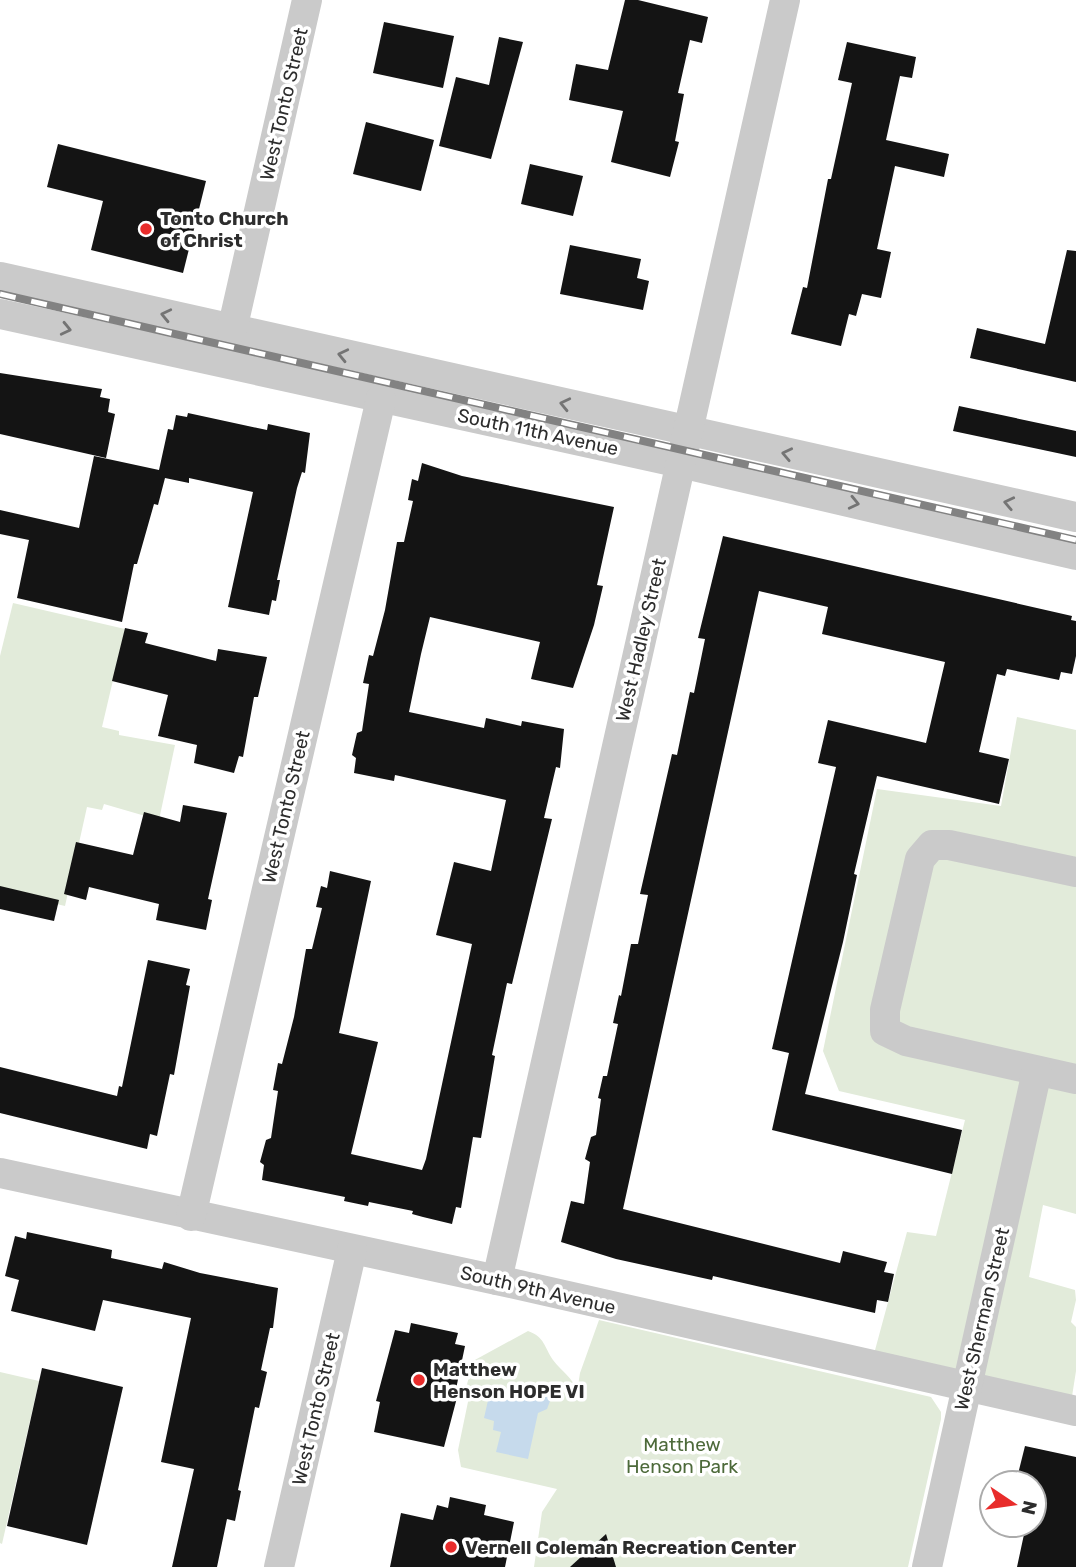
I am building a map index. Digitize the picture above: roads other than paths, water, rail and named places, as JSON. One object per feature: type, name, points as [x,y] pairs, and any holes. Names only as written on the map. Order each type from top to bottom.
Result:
[{"type":"street","name":"West Tonto Street","points":[[232,330],[307,0]]},
{"type":"street","name":"West Hadley Street","points":[[497,1280],[785,0]]},
{"type":"street","name":"South 11th Avenue","points":[[0,277],[1076,517]]},
{"type":"street","name":"South 11th Avenue","points":[[0,314],[681,463],[1076,555]]},
{"type":"street","name":"West Tonto Street","points":[[191,1216],[381,399]]},
{"type":"street","points":[[1076,872],[948,845],[932,845],[920,859],[885,1010],[886,1031],[906,1041],[1076,1079]]},
{"type":"street","name":"West Sherman Street","points":[[927,1567],[1037,1071]]},
{"type":"street","name":"South 9th Avenue","points":[[0,1174],[497,1280],[1076,1411]]},
{"type":"street","name":"West Tonto Street","points":[[279,1567],[352,1250]]},
{"type":"water","points":[[530,1384],[546,1388],[550,1401],[547,1409],[538,1413],[528,1459],[496,1452],[501,1432],[493,1430],[494,1421],[484,1418],[489,1396],[508,1400],[510,1393],[520,1395]]},
{"type":"railway","points":[[0,294],[1076,540]]},
{"type":"place","name":"Tonto Church of Christ","points":[[146,229]]},
{"type":"place","name":"Matthew Henson HOPE VI","points":[[419,1380]]},
{"type":"place","name":"Vernell Coleman Recreation Center","points":[[451,1547]]},
{"type":"park label","name":"Matthew Henson Park","points":[[682,1455]]}]
